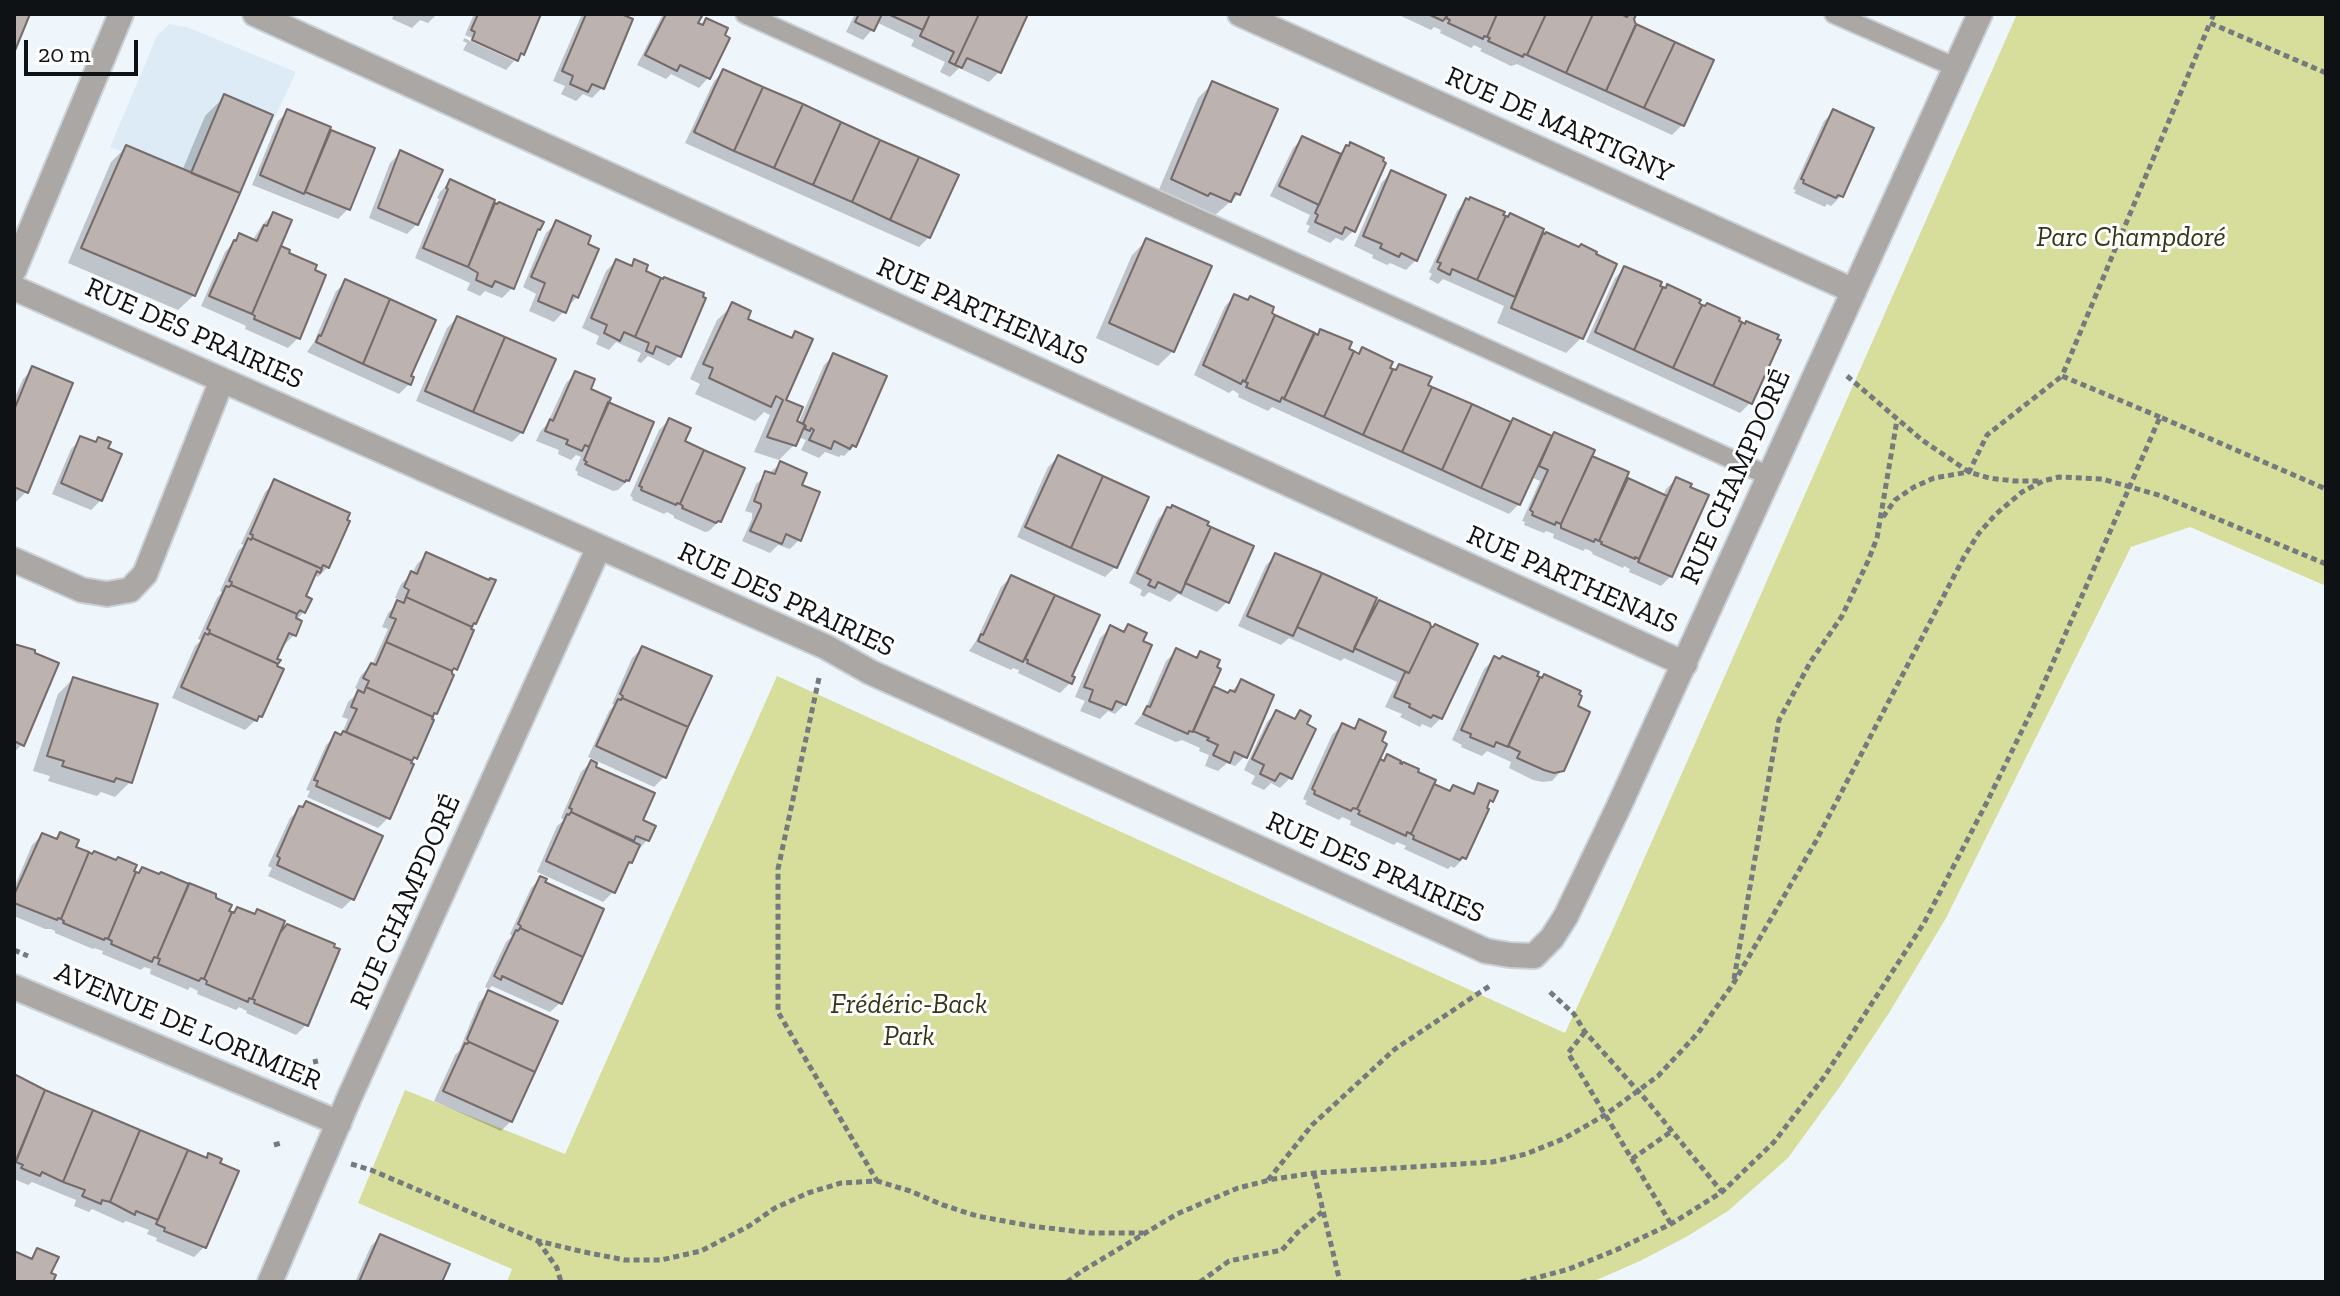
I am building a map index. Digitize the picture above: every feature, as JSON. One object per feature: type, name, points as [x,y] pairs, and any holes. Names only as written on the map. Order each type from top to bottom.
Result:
[{"type":"street","points":[[14,270],[121,14]]},
{"type":"street","name":"RUE PARTHENAIS","points":[[255,14],[1685,664]]},
{"type":"street","name":"RUE DE MARTIGNY","points":[[1240,14],[1854,291]]},
{"type":"street","name":"RUE CHAMPDORÉ","points":[[1534,956],[1552,938],[1566,916],[1685,664],[1980,14]]},
{"type":"street","name":"RUE DES PRAIRIES","points":[[14,288],[826,647],[870,672],[1486,951],[1534,956]]},
{"type":"street","points":[[14,560],[82,590],[107,594],[130,590],[145,574],[222,380]]},
{"type":"street","name":"RUE CHAMPDORÉ","points":[[270,1282],[599,547]]},
{"type":"street","name":"AVENUE DE LORIMIER","points":[[14,987],[339,1123]]},
{"type":"lane","points":[[745,14],[1769,476]]},
{"type":"lane","points":[[1834,14],[1957,68]]},
{"type":"path","points":[[1969,472],[1987,435],[2062,376],[2214,14]]},
{"type":"path","points":[[2210,23],[2326,73]]},
{"type":"path","points":[[1824,356],[1922,440],[1969,472]]},
{"type":"path","points":[[2062,376],[2326,489]]},
{"type":"path","points":[[1521,1282],[1569,1269],[1671,1224],[1722,1192],[1774,1142],[1798,1112],[1924,923],[2034,706],[2160,417]]},
{"type":"path","points":[[1733,984],[1779,720],[1811,661],[1842,616],[1868,561],[1877,538],[1897,420]]},
{"type":"path","points":[[1880,521],[1895,500],[1934,478],[1969,472],[2002,479],[2043,481]]},
{"type":"path","points":[[1067,1282],[1144,1233],[1205,1201],[1238,1188],[1314,1173],[1492,1162],[1526,1154],[1563,1139],[1605,1115],[1658,1076],[1698,1033],[1733,984],[1816,841],[1965,555],[1996,514],[2022,492],[2059,477],[2102,479],[2162,496],[2326,564]]},
{"type":"path","points":[[826,647],[778,869],[778,1012],[877,1181]]},
{"type":"path","points":[[1268,1180],[1312,1125],[1395,1049],[1534,956]]},
{"type":"path","points":[[1550,992],[1574,1014],[1585,1032],[1722,1192]]},
{"type":"path","points":[[1585,1032],[1568,1053],[1671,1224]]},
{"type":"path","points":[[1632,1159],[1672,1131]]},
{"type":"path","points":[[357,1167],[371,1170],[538,1241],[625,1260],[661,1260],[701,1251],[749,1226],[775,1208],[808,1193],[841,1183],[877,1181],[977,1216],[1090,1233],[1144,1233]]},
{"type":"path","points":[[1314,1173],[1340,1282]]},
{"type":"path","points":[[1200,1282],[1229,1261],[1282,1250],[1322,1212]]},
{"type":"path","points":[[538,1241],[557,1268],[561,1282]]},
{"type":"shaded area","points":[[169,24],[187,27],[296,72],[240,193],[110,147],[157,36]]},
{"type":"green space","name":"Frédéric-Back Park","points":[[2017,14],[2326,14],[2326,586],[2190,527],[2131,547],[1946,918],[1889,1013],[1788,1158],[1728,1211],[1686,1237],[1592,1282],[507,1282],[512,1269],[358,1203],[405,1090],[565,1154],[777,676],[1565,1033]]},
{"type":"building","points":[[14,14],[30,14],[14,53]]},
{"type":"building","points":[[478,14],[541,14],[524,55],[521,53],[518,61],[472,40],[475,32],[471,30]]},
{"type":"building","points":[[586,14],[621,14],[633,19],[604,89],[592,84],[588,92],[570,84],[573,76],[562,71]]},
{"type":"building","points":[[666,14],[698,14],[702,16],[698,23],[703,25],[706,18],[728,28],[725,35],[730,38],[710,79],[680,65],[677,71],[645,55]]},
{"type":"building","points":[[859,14],[882,14],[874,31],[855,22]]},
{"type":"building","points":[[888,14],[930,14],[923,30]]},
{"type":"building","points":[[930,14],[979,14],[955,65],[949,62],[954,52],[920,36]]},
{"type":"building","points":[[979,14],[1028,14],[1001,73],[967,58],[962,68],[955,65]]},
{"type":"building","points":[[1428,14],[1448,14],[1443,21]]},
{"type":"building","points":[[1448,14],[1497,14],[1487,37],[1483,39],[1448,23]]},
{"type":"building","points":[[1497,14],[1546,14],[1527,55],[1523,57],[1488,41]]},
{"type":"building","points":[[1546,14],[1593,14],[1566,73],[1527,55]]},
{"type":"building","points":[[1593,14],[1636,15],[1636,25],[1606,91],[1566,73]]},
{"type":"building","points":[[1636,24],[1675,42],[1644,108],[1606,91]]},
{"type":"building","points":[[1675,42],[1714,60],[1684,126],[1644,108]]},
{"type":"building","points":[[723,69],[763,87],[734,151],[694,132]]},
{"type":"building","points":[[1212,81],[1278,109],[1240,195],[1235,193],[1231,202],[1210,193],[1208,196],[1171,179]]},
{"type":"building","points":[[763,87],[803,104],[774,168],[734,151]]},
{"type":"building","points":[[224,94],[273,115],[240,193],[191,173]]},
{"type":"building","points":[[803,104],[841,122],[813,185],[774,168]]},
{"type":"building","points":[[287,109],[331,127],[304,194],[260,175]]},
{"type":"building","points":[[1833,109],[1874,128],[1843,197],[1838,195],[1836,198],[1803,183],[1801,179]]},
{"type":"building","points":[[841,122],[880,140],[852,202],[813,185]]},
{"type":"building","points":[[331,130],[375,148],[350,210],[305,192]]},
{"type":"building","points":[[1302,136],[1341,154],[1319,205],[1279,186]]},
{"type":"building","points":[[880,140],[919,157],[890,220],[852,202]]},
{"type":"building","points":[[1350,142],[1384,158],[1386,163],[1355,232],[1345,227],[1342,234],[1315,222],[1318,215],[1315,213]]},
{"type":"building","points":[[126,145],[240,193],[195,296],[81,248]]},
{"type":"building","points":[[400,150],[443,170],[418,225],[378,208]]},
{"type":"building","points":[[919,157],[959,175],[930,238],[890,220]]},
{"type":"building","points":[[1391,170],[1446,195],[1417,261],[1401,253],[1399,257],[1380,248],[1382,244],[1363,236]]},
{"type":"building","points":[[450,179],[495,200],[468,267],[423,248]]},
{"type":"building","points":[[1470,197],[1505,212],[1503,215],[1506,216],[1477,280],[1452,269],[1450,275],[1438,269],[1441,263],[1437,262],[1466,198],[1469,200]]},
{"type":"building","points":[[495,203],[544,222],[538,229],[514,289],[495,281],[492,287],[476,280],[478,273],[468,267]]},
{"type":"building","points":[[273,212],[292,220],[252,314],[209,296],[239,233],[257,241]]},
{"type":"building","points":[[1510,213],[1544,229],[1515,297],[1477,280]]},
{"type":"building","points":[[556,220],[591,236],[588,244],[599,249],[578,298],[573,295],[566,313],[538,301],[545,283],[531,277]]},
{"type":"building","points":[[1546,232],[1579,247],[1581,244],[1617,264],[1583,339],[1511,308]]},
{"type":"building","points":[[1146,238],[1212,266],[1174,352],[1109,323]]},
{"type":"building","points":[[281,246],[290,250],[289,253],[317,265],[315,270],[326,275],[300,339],[254,319],[252,314]]},
{"type":"building","points":[[616,259],[632,266],[634,259],[648,265],[646,271],[661,278],[635,337],[624,332],[620,341],[604,333],[607,325],[591,318]]},
{"type":"building","points":[[1624,266],[1662,282],[1660,286],[1663,287],[1634,350],[1595,332]]},
{"type":"building","points":[[664,277],[704,293],[703,297],[706,298],[681,357],[656,346],[653,354],[646,351],[649,343],[635,337]]},
{"type":"building","points":[[345,279],[390,299],[363,364],[316,342]]},
{"type":"building","points":[[1667,284],[1701,300],[1699,303],[1702,305],[1673,368],[1634,350]]},
{"type":"building","points":[[1234,294],[1248,300],[1250,296],[1274,307],[1272,313],[1275,315],[1245,382],[1243,380],[1241,384],[1203,365]]},
{"type":"building","points":[[390,299],[436,320],[411,376],[414,377],[411,385],[363,364]]},
{"type":"building","points":[[732,302],[751,311],[748,319],[792,338],[795,331],[813,339],[786,400],[803,407],[797,421],[805,425],[796,446],[767,437],[783,400],[776,396],[771,407],[709,378],[713,368],[703,364]]},
{"type":"building","points":[[1707,303],[1740,318],[1742,322],[1713,386],[1673,368],[1702,305]]},
{"type":"building","points":[[1275,315],[1315,333],[1280,402],[1246,387],[1248,383],[1245,382]]},
{"type":"building","points":[[457,316],[505,337],[473,412],[425,391]]},
{"type":"building","points":[[1746,321],[1779,335],[1777,339],[1781,340],[1752,404],[1713,386],[1742,322],[1745,324]]},
{"type":"building","points":[[1320,329],[1352,342],[1349,349],[1354,351],[1324,417],[1284,399],[1314,333],[1318,335]]},
{"type":"building","points":[[505,337],[556,359],[523,433],[473,412]]},
{"type":"building","points":[[1362,347],[1393,362],[1390,368],[1393,369],[1363,435],[1324,417],[1354,351],[1359,354]]},
{"type":"building","points":[[833,353],[887,376],[856,447],[852,445],[850,449],[834,441],[831,449],[809,440],[814,430],[805,429],[803,424]]},
{"type":"building","points":[[1399,364],[1432,377],[1428,385],[1432,387],[1402,452],[1363,435],[1393,369],[1396,370]]},
{"type":"building","points":[[32,366],[73,383],[28,493],[14,487],[14,410]]},
{"type":"building","points":[[575,371],[595,379],[591,389],[611,398],[589,447],[585,445],[582,451],[566,444],[568,440],[545,431],[550,419],[553,421]]},
{"type":"building","points":[[1432,387],[1472,404],[1442,470],[1402,452]]},
{"type":"building","points":[[608,402],[654,422],[629,481],[625,482],[585,464],[587,462],[584,460]]},
{"type":"building","points":[[1472,404],[1511,422],[1481,488],[1442,470]]},
{"type":"building","points":[[669,418],[691,428],[685,441],[704,450],[680,504],[676,505],[641,490],[639,486]]},
{"type":"building","points":[[1513,418],[1552,436],[1520,505],[1481,488]]},
{"type":"building","points":[[1554,432],[1595,450],[1561,524],[1556,522],[1555,525],[1532,515],[1530,510],[1548,470],[1539,466]]},
{"type":"building","points":[[80,436],[96,442],[98,437],[111,442],[108,448],[122,454],[102,501],[61,483]]},
{"type":"building","points":[[704,450],[745,468],[721,522],[716,523],[682,508],[680,504]]},
{"type":"building","points":[[1058,455],[1103,476],[1071,548],[1025,527]]},
{"type":"building","points":[[1592,456],[1629,472],[1599,541],[1595,539],[1594,542],[1561,528]]},
{"type":"building","points":[[780,461],[807,473],[802,485],[820,492],[801,541],[786,534],[782,544],[750,531],[761,507],[754,501],[765,471],[775,474]]},
{"type":"building","points":[[1103,476],[1149,497],[1117,568],[1071,548]]},
{"type":"building","points":[[1676,477],[1709,495],[1672,577],[1638,562]]},
{"type":"building","points":[[1628,478],[1667,496],[1639,559],[1599,541]]},
{"type":"building","points":[[274,479],[350,513],[347,520],[350,521],[329,568],[323,565],[321,569],[252,538],[250,534]]},
{"type":"building","points":[[1172,505],[1209,522],[1207,525],[1211,527],[1181,593],[1158,582],[1155,588],[1148,585],[1151,580],[1137,573],[1167,507],[1171,508]]},
{"type":"building","points":[[1211,527],[1254,546],[1229,603],[1185,583]]},
{"type":"building","points":[[248,538],[322,569],[320,573],[317,571],[306,596],[312,599],[305,613],[300,610],[297,614],[231,585],[229,581]]},
{"type":"building","points":[[426,552],[489,580],[496,580],[472,627],[406,597],[409,590],[404,587],[411,571],[417,574]]},
{"type":"building","points":[[1275,553],[1322,573],[1293,636],[1247,616]]},
{"type":"building","points":[[1322,573],[1377,598],[1353,652],[1297,627]]},
{"type":"building","points":[[1011,575],[1055,595],[1023,662],[978,641]]},
{"type":"building","points":[[231,585],[297,614],[296,618],[302,621],[296,636],[289,633],[277,659],[281,660],[278,664],[209,633],[207,629],[226,586]]},
{"type":"building","points":[[1055,595],[1100,615],[1072,676],[1075,677],[1072,684],[1027,663],[1025,659]]},
{"type":"building","points":[[406,597],[472,627],[474,630],[457,670],[454,668],[452,671],[386,642],[396,619],[390,617],[397,600],[404,603]]},
{"type":"building","points":[[1379,600],[1430,623],[1431,627],[1409,673],[1354,648]]},
{"type":"building","points":[[1128,624],[1147,633],[1143,641],[1152,645],[1126,705],[1116,701],[1112,710],[1089,701],[1093,690],[1084,687],[1110,625],[1124,632]]},
{"type":"building","points":[[1435,624],[1478,644],[1442,719],[1433,715],[1431,718],[1394,697],[1405,672],[1409,673]]},
{"type":"building","points":[[205,633],[284,669],[262,717],[259,716],[257,721],[181,687]]},
{"type":"building","points":[[386,642],[452,671],[454,675],[433,717],[366,687],[369,681],[363,678],[371,663],[376,665]]},
{"type":"building","points":[[14,644],[35,650],[35,653],[59,663],[24,746],[14,741]]},
{"type":"building","points":[[642,646],[712,676],[688,727],[622,698],[620,694]]},
{"type":"building","points":[[1176,648],[1197,658],[1200,651],[1220,660],[1217,667],[1221,669],[1193,732],[1189,731],[1188,734],[1143,714],[1147,706],[1150,707]]},
{"type":"building","points":[[1494,656],[1500,659],[1502,656],[1539,672],[1537,676],[1540,677],[1508,747],[1496,742],[1494,747],[1461,730]]},
{"type":"building","points":[[1544,674],[1581,691],[1578,706],[1590,712],[1564,771],[1554,773],[1517,758],[1520,752],[1508,746]]},
{"type":"building","points":[[73,677],[158,704],[132,783],[116,778],[114,782],[62,766],[64,761],[47,756]]},
{"type":"building","points":[[1241,679],[1274,695],[1247,758],[1234,752],[1230,763],[1213,755],[1218,745],[1193,731],[1213,686],[1228,693],[1230,690],[1235,692]]},
{"type":"building","points":[[366,687],[433,717],[417,759],[414,757],[412,761],[346,732],[357,709],[351,707],[358,690],[364,693]]},
{"type":"building","points":[[622,698],[688,727],[666,778],[596,746],[618,699]]},
{"type":"building","points":[[1276,710],[1295,719],[1300,710],[1311,716],[1307,724],[1316,729],[1292,779],[1280,773],[1275,781],[1260,774],[1264,765],[1252,759]]},
{"type":"building","points":[[1359,719],[1386,732],[1382,741],[1387,744],[1357,809],[1351,811],[1314,794],[1312,789],[1342,723],[1355,729]]},
{"type":"building","points":[[343,731],[414,764],[390,819],[316,786],[318,781],[314,780],[335,732],[341,735]]},
{"type":"building","points":[[1387,754],[1436,780],[1411,834],[1407,832],[1406,836],[1358,814],[1360,811],[1357,809],[1380,759],[1384,761]]},
{"type":"building","points":[[591,760],[597,763],[596,767],[655,793],[643,820],[656,826],[649,841],[636,836],[634,841],[571,812],[569,808]]},
{"type":"building","points":[[1478,783],[1498,791],[1493,802],[1490,800],[1489,809],[1466,859],[1462,857],[1460,860],[1413,839],[1411,834],[1434,784],[1450,791],[1453,785],[1474,794]]},
{"type":"building","points":[[306,801],[383,836],[354,900],[277,865],[280,858],[277,856],[299,806],[303,807]]},
{"type":"building","points":[[571,812],[640,845],[615,893],[546,861],[567,814]]},
{"type":"building","points":[[60,832],[79,840],[76,847],[89,852],[61,919],[57,920],[14,903],[14,895],[42,833],[57,839]]},
{"type":"building","points":[[94,851],[137,865],[108,939],[104,940],[63,923],[61,919],[89,852],[92,854]]},
{"type":"building","points":[[142,867],[189,884],[157,958],[154,957],[152,962],[111,944],[112,941],[108,939],[136,872],[139,873]]},
{"type":"building","points":[[540,876],[547,879],[545,882],[604,909],[583,957],[520,928],[518,924]]},
{"type":"building","points":[[189,883],[216,894],[216,898],[232,905],[229,911],[232,912],[204,979],[199,981],[158,964],[160,959],[157,958]]},
{"type":"building","points":[[237,907],[255,914],[257,909],[285,921],[248,1002],[206,984],[204,979],[232,912]]},
{"type":"building","points":[[287,924],[340,949],[308,1026],[254,1003],[252,999],[280,933]]},
{"type":"building","points":[[520,928],[583,957],[562,1004],[502,976],[501,980],[494,976],[516,930]]},
{"type":"building","points":[[488,990],[558,1021],[535,1072],[467,1039]]},
{"type":"building","points":[[469,1042],[535,1072],[512,1122],[443,1091],[465,1043]]},
{"type":"building","points":[[14,1074],[45,1090],[14,1165]]},
{"type":"building","points":[[45,1090],[93,1110],[63,1182],[42,1172],[40,1176],[21,1168],[23,1165],[16,1162]]},
{"type":"building","points":[[93,1110],[140,1130],[110,1202],[102,1200],[101,1204],[82,1196],[85,1190],[63,1182]]},
{"type":"building","points":[[140,1130],[188,1150],[158,1220],[136,1211],[135,1215],[110,1202]]},
{"type":"building","points":[[188,1150],[207,1158],[208,1153],[218,1157],[222,1159],[220,1163],[239,1171],[206,1248],[164,1231],[165,1228],[156,1224]]},
{"type":"building","points":[[380,1234],[450,1264],[442,1282],[359,1282]]},
{"type":"building","points":[[37,1248],[59,1257],[51,1273],[56,1275],[53,1282],[14,1282],[14,1251],[32,1259]]},
{"type":"park label","name":"Parc Champdoré","points":[[2131,238]]}]
